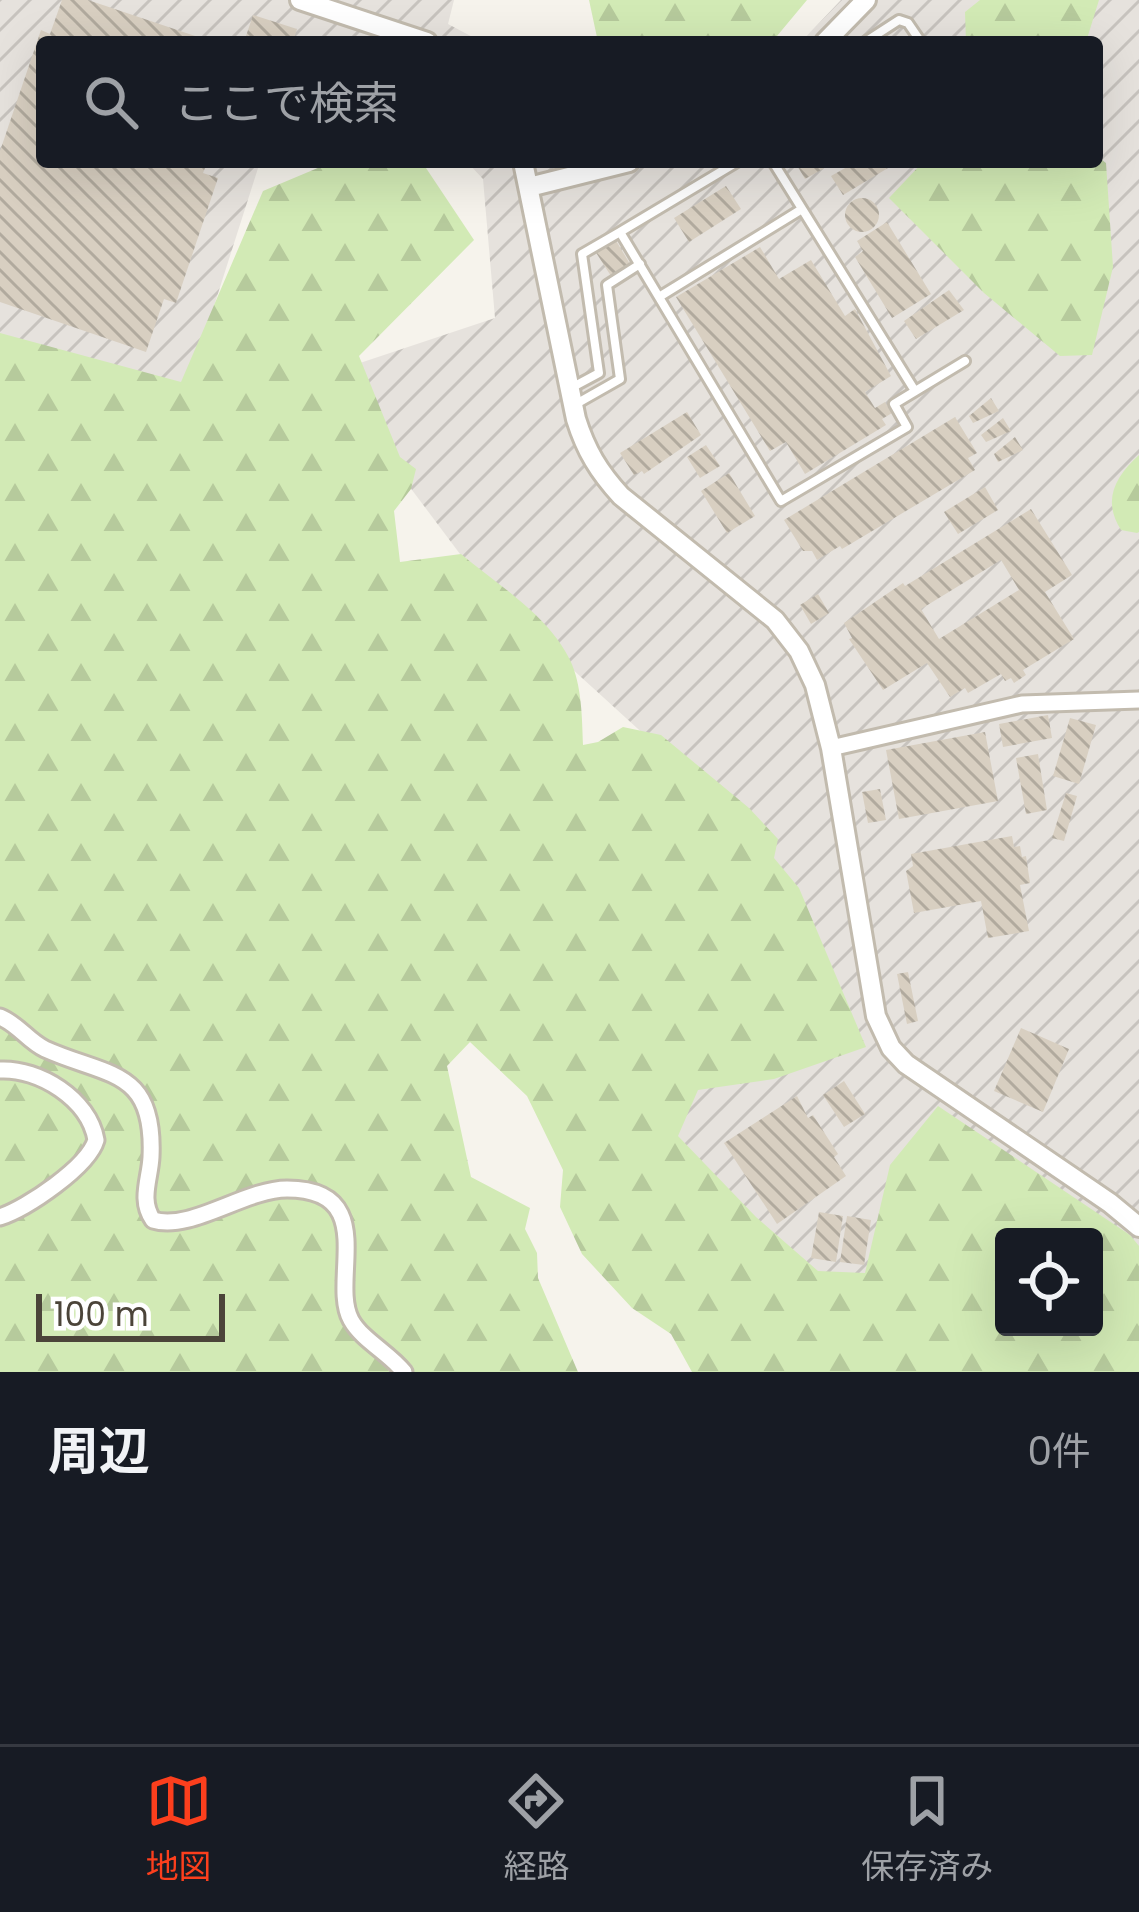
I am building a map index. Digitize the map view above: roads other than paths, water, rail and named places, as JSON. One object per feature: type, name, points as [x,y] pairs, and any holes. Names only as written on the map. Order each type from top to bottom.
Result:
[{"type":"street","points":[[300,0],[409,36]]},
{"type":"street","points":[[831,36],[866,0]]},
{"type":"street","points":[[525,168],[586,450],[622,496],[775,620],[799,650],[815,685],[831,748],[881,1034],[922,1075],[1139,1227]]},
{"type":"street","points":[[529,187],[605,168]]},
{"type":"street","points":[[831,748],[1022,704],[1139,700]]},
{"type":"street","points":[[0,1017],[46,1050],[117,1075],[133,1086],[145,1108],[150,1133],[145,1199],[153,1220],[166,1224],[259,1192],[298,1190],[325,1199],[342,1216],[347,1231],[347,1302],[352,1323],[404,1372]]},
{"type":"street","points":[[0,1070],[30,1072],[63,1090],[93,1126],[96,1140],[88,1157],[20,1210],[0,1217]]},
{"type":"lane","points":[[875,36],[899,20],[908,23],[917,36]]},
{"type":"lane","points":[[571,397],[599,373],[582,254],[727,168]]},
{"type":"lane","points":[[777,168],[915,391]]},
{"type":"lane","points":[[659,297],[802,209]]},
{"type":"lane","points":[[620,232],[781,501],[907,428],[894,404],[964,361]]},
{"type":"lane","points":[[571,397],[620,379],[607,285],[640,264]]}]
